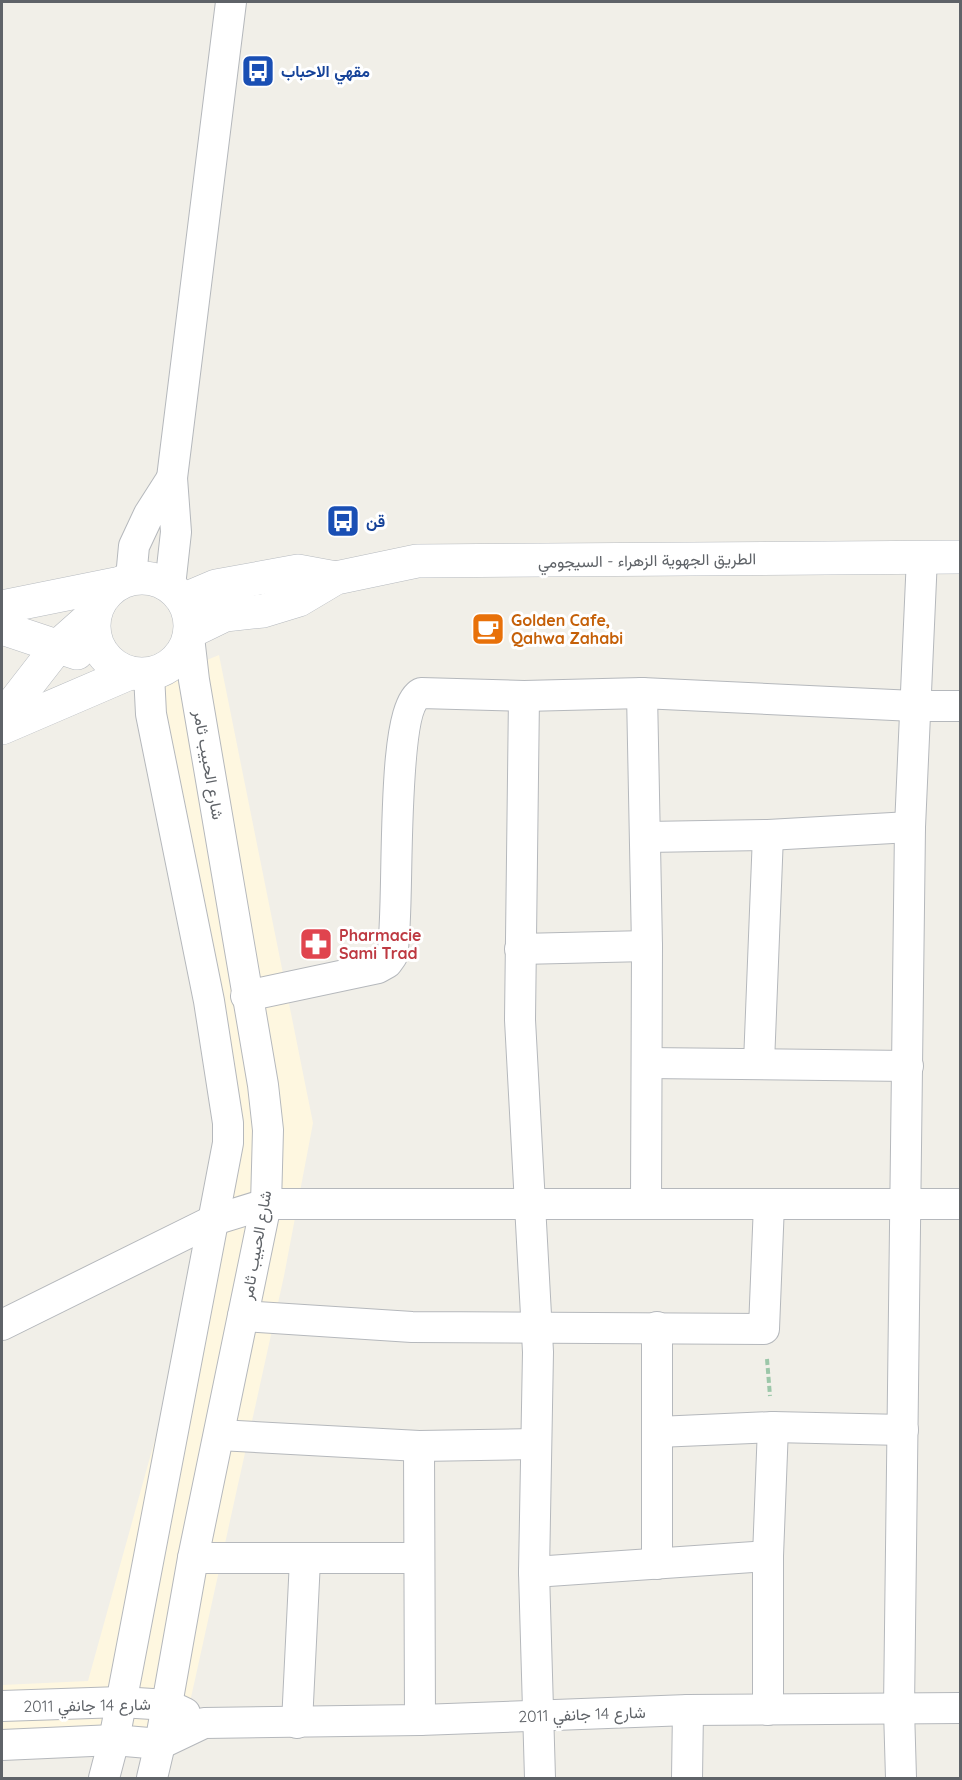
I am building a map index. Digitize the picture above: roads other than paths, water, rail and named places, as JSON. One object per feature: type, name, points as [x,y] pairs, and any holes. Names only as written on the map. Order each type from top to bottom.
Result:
[{"type":"main road","name":"الطريق الجهوية الزهراء - السيجومي","points":[[189,635],[225,615],[262,611],[299,600],[336,578],[417,561],[960,556]]},
{"type":"main road","name":"الطريق الجهوية الزهراء - السيجومي","points":[[177,593],[298,571],[336,578]]},
{"type":"main road","points":[[2,607],[145,577],[177,593],[189,616],[189,635],[184,651],[175,662],[134,672],[2,728]]},
{"type":"main road","points":[[124,581],[99,602],[94,614],[93,631],[98,647],[108,660],[134,672]]},
{"type":"main road","points":[[2,718],[58,646],[94,614]]},
{"type":"main road","points":[[2,628],[134,672]]},
{"type":"street","points":[[177,593],[172,478],[231,2]]},
{"type":"street","points":[[124,581],[134,546],[149,514],[172,478]]},
{"type":"street","points":[[901,1779],[899,1709],[910,827],[922,557]]},
{"type":"street","name":"شارع الحبيب ثامر","points":[[152,1779],[168,1705],[192,1558],[266,1204],[268,1130],[263,1085],[246,996],[189,635]]},
{"type":"street","points":[[104,1779],[114,1740],[228,1143],[228,1123],[209,1001],[151,714],[134,672]]},
{"type":"street","points":[[246,996],[387,963],[392,956],[396,923],[402,740],[412,699],[421,693],[524,696],[642,693],[914,706],[960,706]]},
{"type":"street","points":[[642,693],[647,946],[646,1203]]},
{"type":"street","points":[[524,696],[520,1020],[536,1329],[534,1572],[540,1779]]},
{"type":"street","points":[[646,837],[768,835],[910,827]]},
{"type":"street","points":[[759,1063],[768,835]]},
{"type":"street","points":[[520,949],[647,946]]},
{"type":"street","points":[[647,1063],[908,1066]]},
{"type":"street","points":[[2,1325],[214,1220],[266,1204],[960,1204]]},
{"type":"street","points":[[243,1316],[412,1327],[764,1329],[769,1204]]},
{"type":"street","points":[[657,1327],[657,1564]]},
{"type":"street","points":[[657,1432],[773,1427],[903,1430]]},
{"type":"street","points":[[768,1710],[768,1556],[773,1427]]},
{"type":"street","points":[[219,1435],[419,1446],[535,1444]]},
{"type":"street","points":[[419,1446],[420,1720]]},
{"type":"street","points":[[534,1572],[768,1556]]},
{"type":"street","points":[[192,1558],[305,1560],[419,1558]]},
{"type":"street","points":[[297,1723],[305,1560]]},
{"type":"street","name":"شارع 14 جانفي 2011","points":[[2,1706],[121,1702],[168,1705],[204,1723]]},
{"type":"street","name":"شارع 14 جانفي 2011","points":[[160,1744],[204,1723],[420,1720],[688,1710],[960,1708]]},
{"type":"street","points":[[687,1779],[688,1710]]},
{"type":"street","points":[[2,1744],[114,1740],[160,1744]]},
{"type":"place","name":"مقهي الاحباب","points":[[258,71]]},
{"type":"place","name":"قن","points":[[343,521]]},
{"type":"place","name":"Golden Cafe, Qahwa Zahabi","points":[[488,629]]},
{"type":"place","name":"Pharmacie Sami Trad","points":[[316,944]]}]
